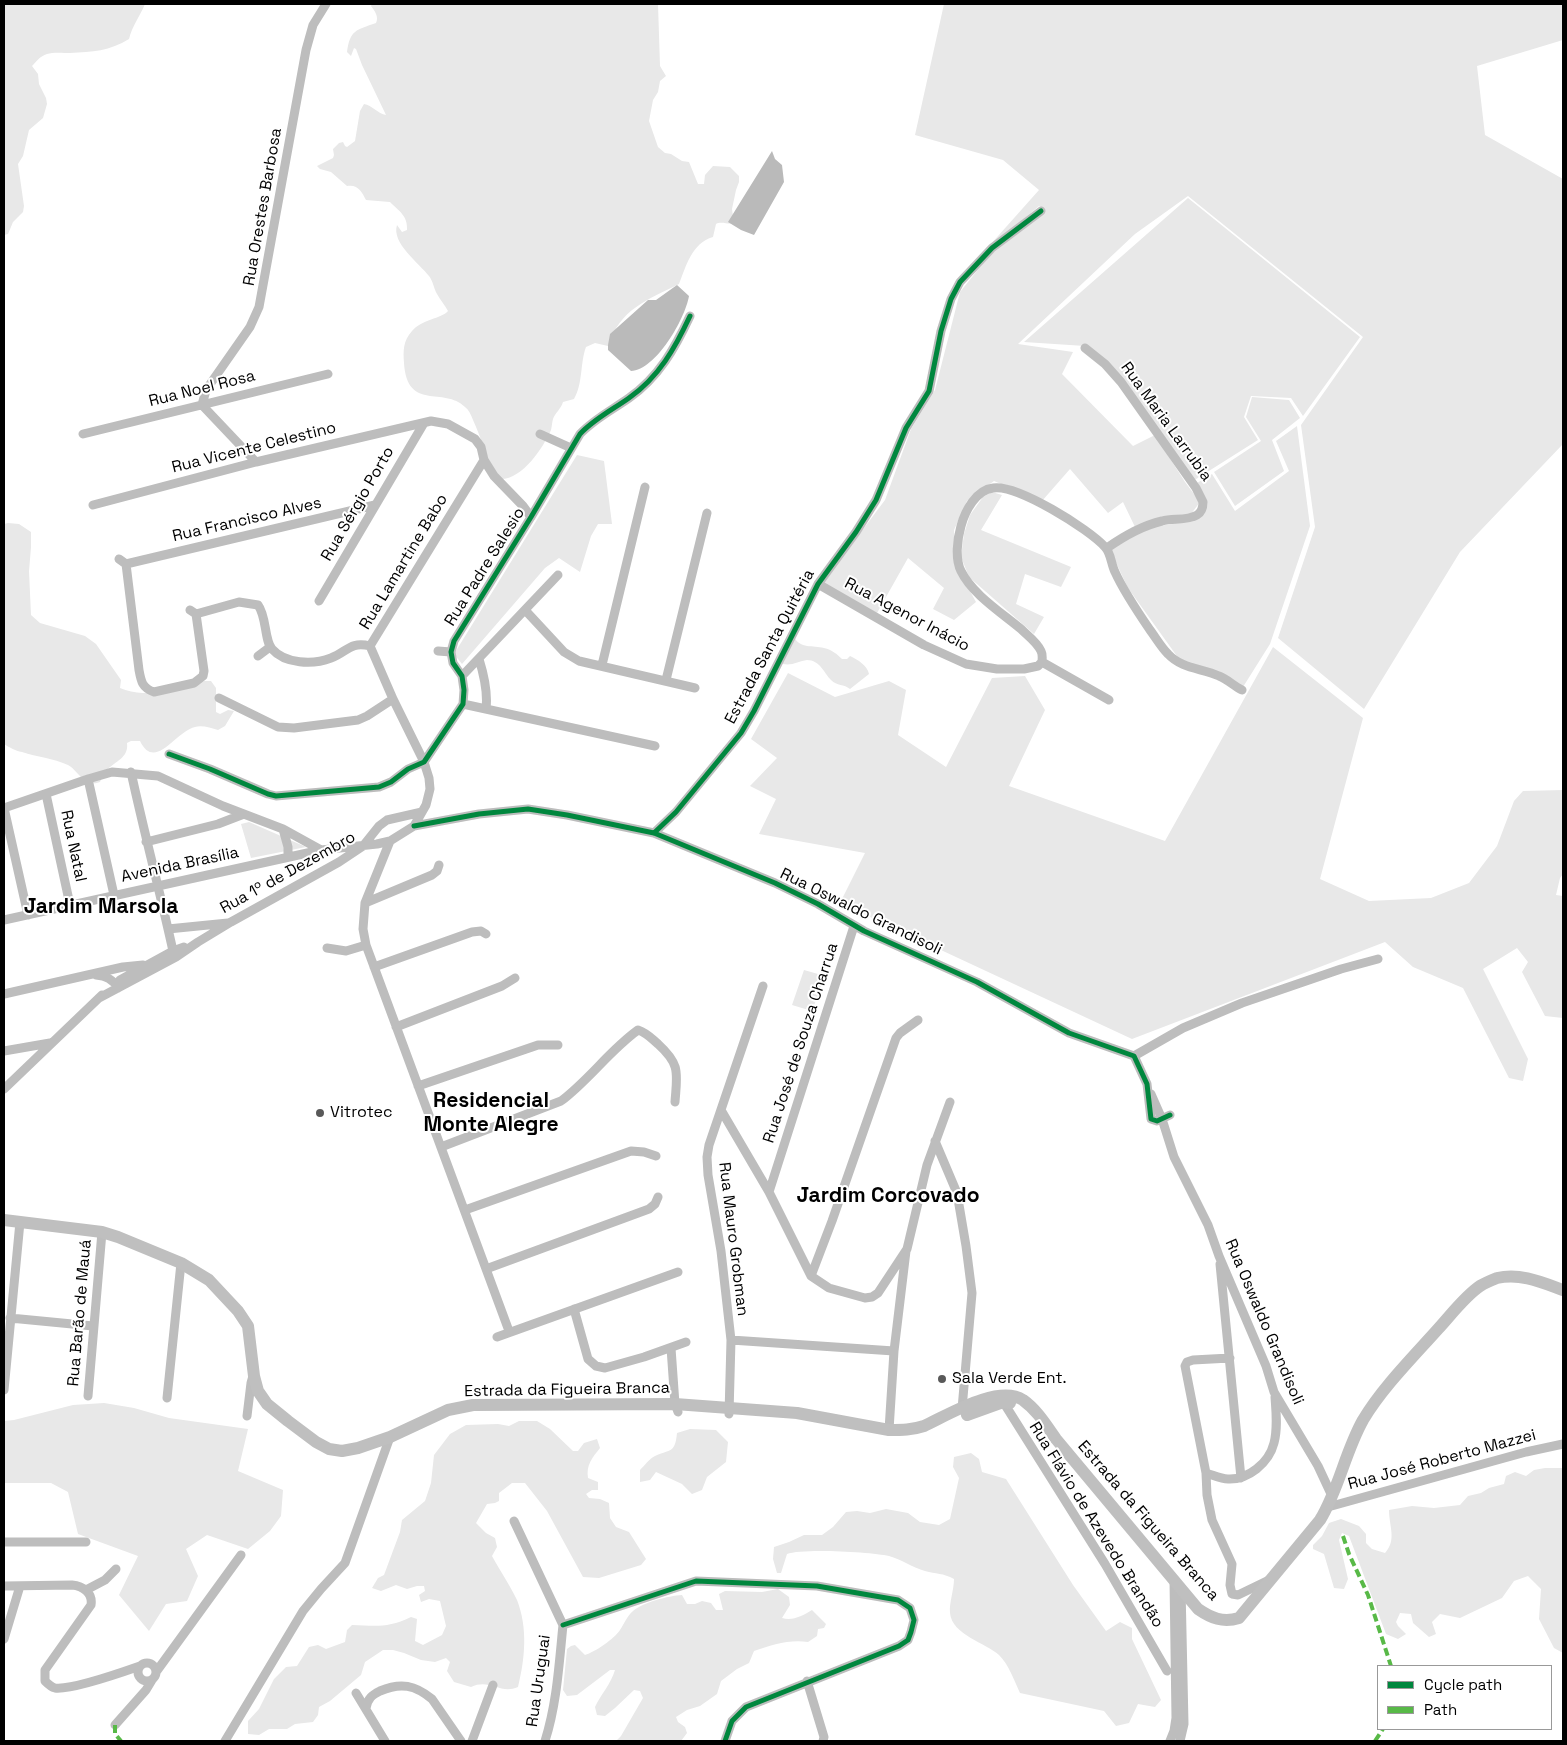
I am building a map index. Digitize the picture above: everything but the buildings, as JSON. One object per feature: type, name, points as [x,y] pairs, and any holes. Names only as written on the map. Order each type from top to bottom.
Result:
[{"type":"main road","name":"Estrada da Figueira Branca","points":[[4,1220],[102,1232],[181,1263],[209,1280],[238,1311],[248,1326],[254,1376],[258,1391],[267,1404],[316,1442],[329,1449],[342,1451],[358,1448],[390,1437],[448,1410],[473,1405],[602,1404],[797,1413],[890,1430],[913,1429],[924,1426],[988,1398],[1002,1399],[1014,1396],[1022,1399],[1035,1410],[1042,1421],[1198,1609],[1206,1615],[1226,1621],[1239,1618],[1320,1520],[1330,1501],[1364,1420],[1394,1378],[1464,1300],[1480,1287],[1495,1279],[1512,1276],[1530,1278],[1563,1290]]},
{"type":"main road","points":[[728,1411],[801,1420],[890,1435],[910,1436],[930,1431],[1002,1399]]},
{"type":"street","name":"Rua Orestes Barbosa","points":[[202,405],[206,390],[250,327],[259,307],[306,50],[313,25],[326,4]]},
{"type":"street","name":"Estrada Santa Quitéria","points":[[654,833],[676,812],[741,733],[818,584],[856,532],[876,500],[906,428],[928,392],[941,331],[951,299],[960,282],[992,248],[1041,211]]},
{"type":"street","name":"Rua Padre Salesio","points":[[463,704],[462,676],[453,663],[451,652],[454,641],[531,518],[580,434],[590,424],[630,398],[652,378],[676,347],[690,316]]},
{"type":"street","name":"Rua Maria Larrubia","points":[[1085,348],[1105,364],[1121,382],[1196,488],[1203,502],[1200,512],[1196,516],[1164,520],[1141,528],[1124,536],[1107,548]]},
{"type":"street","name":"Rua Noel Rosa","points":[[83,434],[328,374]]},
{"type":"street","points":[[202,405],[256,462]]},
{"type":"street","name":"Rua Vicente Celestino","points":[[93,505],[256,462],[432,421],[448,424],[475,439],[484,460],[494,476],[523,506],[531,518]]},
{"type":"street","name":"Rua Sérgio Porto","points":[[319,601],[424,423]]},
{"type":"street","points":[[540,434],[571,448]]},
{"type":"street","name":"Rua Lamartine Babo","points":[[424,762],[392,699],[370,646],[484,460]]},
{"type":"street","points":[[602,665],[645,487]]},
{"type":"street","points":[[1109,700],[1042,662],[1041,651],[1033,640],[977,592],[961,570],[958,560],[960,527],[966,512],[984,490],[1000,487],[1024,496],[1069,519],[1107,548],[1114,571],[1126,593],[1166,653],[1176,663],[1194,670],[1220,676],[1242,690]]},
{"type":"street","name":"Rua Francisco Alves","points":[[270,647],[262,610],[258,605],[239,602],[193,612],[204,671],[203,676],[194,683],[154,692],[148,690],[144,686],[139,670],[122,562],[375,505]]},
{"type":"street","points":[[666,680],[706,513]]},
{"type":"street","points":[[462,676],[558,575]]},
{"type":"street","name":"Rua Agenor Inácio","points":[[818,584],[924,645],[966,664],[997,669],[1024,669],[1038,666],[1042,662]]},
{"type":"street","points":[[525,610],[564,652],[579,660],[695,688]]},
{"type":"street","points":[[258,656],[270,647],[278,655],[290,660],[306,662],[332,658],[349,647],[356,645],[370,646]]},
{"type":"street","points":[[438,651],[451,652]]},
{"type":"street","points":[[479,659],[487,696],[486,709]]},
{"type":"street","points":[[219,698],[278,727],[294,728],[358,720],[392,699]]},
{"type":"street","points":[[169,754],[276,796],[380,787],[391,782],[408,769],[424,762],[463,704],[655,746]]},
{"type":"street","name":"Rua 1º de Dezembro","points":[[4,1089],[115,984],[176,957],[230,922],[330,868],[363,846],[390,841],[414,826],[426,805],[430,789],[424,762]]},
{"type":"street","points":[[28,915],[4,808],[112,772],[131,772],[158,776],[223,806],[283,829],[321,850]]},
{"type":"street","points":[[4,994],[116,969],[153,966],[173,952],[131,772]]},
{"type":"street","points":[[88,779],[114,895]]},
{"type":"street","name":"Rua Natal","points":[[46,794],[70,905]]},
{"type":"street","points":[[218,824],[223,806]]},
{"type":"street","name":"Rua Oswaldo Grandisoli","points":[[414,826],[479,814],[528,809],[654,833],[775,883],[818,904],[854,926],[977,982],[1069,1033],[1134,1056]]},
{"type":"street","points":[[363,846],[379,826],[387,820],[422,812]]},
{"type":"street","points":[[146,842],[218,824],[244,814]]},
{"type":"street","points":[[283,829],[288,847],[288,857]]},
{"type":"street","points":[[390,841],[365,903],[363,929],[366,945],[510,1331]]},
{"type":"street","name":"Avenida Brasília","points":[[4,920],[321,850],[363,846]]},
{"type":"street","points":[[365,903],[432,875],[437,871],[439,865]]},
{"type":"street","points":[[168,929],[230,922]]},
{"type":"street","name":"Rua José de Souza Charrua","points":[[769,1192],[854,926]]},
{"type":"street","points":[[374,967],[472,932],[481,931],[486,934]]},
{"type":"street","name":"Rua 1º de Dezembro","points":[[173,952],[198,942]]},
{"type":"street","points":[[327,948],[346,951],[366,945]]},
{"type":"street","points":[[1166,1117],[1157,1121],[1151,1119],[1147,1084],[1134,1056],[1183,1028],[1242,1003],[1341,969],[1378,959]]},
{"type":"street","points":[[94,974],[102,976],[115,984],[116,969]]},
{"type":"street","points":[[396,1027],[502,986],[515,978]]},
{"type":"street","name":"Rua Mauro Grobman","points":[[728,1411],[731,1340],[721,1251],[708,1175],[707,1157],[763,986]]},
{"type":"street","points":[[811,1276],[896,1038],[918,1020]]},
{"type":"street","points":[[441,1147],[562,1101],[627,1038],[638,1030],[646,1033],[671,1056],[676,1068],[675,1102]]},
{"type":"street","points":[[4,1051],[51,1043]]},
{"type":"street","points":[[418,1086],[538,1045],[558,1045]]},
{"type":"street","name":"Rua Oswaldo Grandisoli","points":[[1147,1084],[1166,1117],[1174,1156],[1208,1225],[1266,1366],[1274,1392],[1318,1466],[1330,1501]]},
{"type":"street","points":[[890,1430],[894,1351],[907,1248],[927,1165],[950,1102]]},
{"type":"street","points":[[721,1110],[769,1192],[811,1276],[829,1288],[864,1298],[872,1297],[878,1294],[907,1248]]},
{"type":"street","points":[[936,1141],[957,1193],[972,1293],[962,1409]]},
{"type":"street","points":[[465,1210],[631,1151],[644,1152],[656,1156]]},
{"type":"street","name":"Rua José de Souza Charrua","points":[[760,1178],[776,1169]]},
{"type":"street","points":[[486,1268],[649,1210],[655,1204],[658,1197]]},
{"type":"street","points":[[4,1390],[20,1222]]},
{"type":"street","name":"Rua Barão de Mauá","points":[[88,1396],[102,1232]]},
{"type":"street","points":[[1220,1256],[1241,1478]]},
{"type":"street","points":[[167,1398],[181,1263]]},
{"type":"street","points":[[497,1336],[678,1272]]},
{"type":"street","points":[[574,1309],[588,1359],[596,1366],[605,1368],[686,1342]]},
{"type":"street","points":[[10,1318],[93,1326]]},
{"type":"street","points":[[731,1340],[894,1351]]},
{"type":"street","points":[[671,1348],[677,1408]]},
{"type":"street","points":[[1230,1358],[1193,1360],[1187,1362],[1185,1366],[1206,1473],[1207,1495],[1212,1520],[1232,1564],[1230,1585],[1232,1594],[1238,1595],[1274,1577]]},
{"type":"street","points":[[247,1416],[251,1383],[254,1376]]},
{"type":"street","points":[[1206,1473],[1228,1479],[1241,1478],[1263,1463],[1271,1452],[1274,1442],[1276,1420],[1274,1392]]},
{"type":"street","name":"Rua Flávio de Azevedo Brandão","points":[[1002,1399],[1105,1564],[1167,1671]]},
{"type":"street","points":[[225,1741],[303,1611],[320,1589],[345,1563],[390,1437]]},
{"type":"street","name":"Rua José Roberto Mazzei","points":[[1330,1501],[1563,1444]]},
{"type":"street","points":[[514,1522],[563,1625],[696,1582],[817,1586],[898,1600],[910,1608],[914,1620],[908,1640],[898,1646],[746,1706],[732,1721],[725,1741]]},
{"type":"street","points":[[4,1542],[86,1542]]},
{"type":"street","points":[[115,1726],[146,1690],[154,1676],[242,1555]]},
{"type":"street","points":[[86,1590],[105,1580],[116,1569]]},
{"type":"street","points":[[1170,1741],[1176,1718],[1174,1685],[1178,1583]]},
{"type":"street","points":[[1178,1583],[1184,1724],[1180,1741]]},
{"type":"street","points":[[4,1586],[79,1586],[86,1590],[92,1600],[91,1605],[46,1670],[45,1682],[52,1687],[61,1688],[118,1673],[143,1664],[150,1664],[155,1668],[154,1676],[146,1682],[140,1678],[118,1673]]},
{"type":"street","points":[[4,1639],[20,1586]]},
{"type":"street","name":"Rua Uruguai","points":[[545,1741],[557,1690],[563,1625]]},
{"type":"street","points":[[140,1666],[138,1674],[140,1678],[140,1695]]},
{"type":"street","points":[[807,1682],[824,1737],[823,1741]]},
{"type":"street","points":[[472,1741],[493,1685]]},
{"type":"street","points":[[366,1708],[370,1697],[375,1693],[392,1686],[410,1686],[432,1699],[461,1741]]},
{"type":"street","points":[[356,1693],[385,1741]]},
{"type":"shaded area","points":[[4,4],[145,4],[129,39],[122,43],[93,51],[47,54],[32,66],[38,74],[39,84],[47,104],[43,118],[29,130],[23,156],[18,164],[24,206],[23,212],[13,222],[8,234],[4,235]]},
{"type":"shaded area","points":[[372,4],[658,4],[660,66],[666,76],[660,81],[658,92],[653,100],[649,121],[658,147],[665,153],[671,154],[682,161],[689,162],[698,184],[704,184],[705,175],[713,166],[730,167],[739,176],[732,209],[734,223],[716,224],[713,237],[700,244],[691,256],[679,284],[646,301],[627,314],[613,333],[608,346],[595,343],[586,347],[579,387],[574,399],[563,402],[554,417],[551,430],[531,462],[524,469],[508,478],[499,479],[489,475],[481,440],[471,414],[466,408],[456,401],[447,398],[419,393],[412,388],[407,378],[404,350],[405,342],[409,335],[416,327],[448,311],[437,294],[432,280],[407,253],[398,239],[397,225],[402,232],[407,230],[404,217],[390,202],[366,200],[357,187],[347,186],[331,172],[320,169],[317,166],[333,158],[333,149],[339,143],[343,142],[347,147],[355,141],[360,111],[364,104],[386,115],[356,49],[354,48],[351,56],[347,52],[350,39],[355,32],[376,23],[377,16],[371,6]]},
{"type":"shaded area","points":[[944,4],[1563,4],[1563,40],[1477,66],[1485,135],[1563,179],[1563,444],[1460,552],[1364,709],[1278,638],[1315,527],[1301,425],[1363,337],[1188,196],[1135,234],[1018,344],[1073,352],[1062,374],[1133,446],[1155,435],[1200,502],[1191,514],[1135,527],[1123,502],[1108,513],[1070,469],[1042,501],[994,481],[967,501],[954,530],[955,564],[976,602],[954,620],[933,609],[944,588],[908,558],[877,613],[822,584],[885,500],[911,429],[935,390],[960,292],[988,257],[1043,213],[1045,209],[1039,206],[982,254],[1039,190],[1003,160],[915,135]]},
{"type":"shaded area","points":[[772,151],[775,159],[782,165],[784,182],[754,235],[728,222]]},
{"type":"shaded area","points":[[1188,198],[1360,337],[1303,416],[1291,398],[1251,396],[1244,417],[1258,440],[1193,481],[1120,379],[1085,346],[1024,342]]},
{"type":"shaded area","points":[[677,285],[689,296],[682,317],[668,342],[659,353],[641,368],[631,371],[608,350],[610,334],[648,300],[656,300]]},
{"type":"shaded area","points":[[1252,397],[1289,400],[1300,418],[1272,440],[1284,471],[1235,506],[1214,472],[1261,441],[1246,417]]},
{"type":"shaded area","points":[[1297,426],[1310,526],[1270,644],[1243,687],[1179,659],[1128,588],[1110,550],[1134,535],[1158,526],[1195,521],[1205,510],[1197,483],[1212,474],[1235,511],[1289,471],[1276,441]]},
{"type":"shaded area","points":[[577,455],[604,461],[612,524],[598,524],[591,536],[580,572],[559,558],[545,568],[462,664],[454,654]]},
{"type":"shaded area","points":[[992,492],[1002,495],[981,530],[1071,567],[1061,587],[1025,574],[1016,604],[1044,617],[1034,634],[969,577],[961,557],[964,534],[970,515],[983,497]]},
{"type":"shaded area","points":[[4,524],[19,524],[31,532],[29,571],[31,615],[40,623],[85,636],[96,644],[121,680],[120,688],[147,693],[160,686],[181,687],[211,681],[216,688],[216,712],[220,714],[228,710],[234,711],[225,726],[218,730],[195,727],[180,735],[159,751],[152,752],[146,749],[140,741],[131,741],[127,743],[124,756],[106,771],[100,782],[94,783],[85,781],[68,765],[17,751],[4,744]]},
{"type":"shaded area","points":[[794,637],[803,645],[827,649],[842,659],[847,659],[850,656],[864,665],[869,674],[850,689],[833,682],[815,662],[807,660],[783,664],[783,658]]},
{"type":"shaded area","points":[[1273,647],[1363,718],[1320,879],[1369,901],[1431,898],[1469,883],[1497,846],[1514,801],[1523,791],[1563,790],[1563,874],[1560,878],[1556,895],[1563,896],[1563,1018],[1545,1016],[1522,972],[1528,962],[1517,948],[1483,969],[1528,1059],[1523,1081],[1509,1078],[1463,988],[1413,967],[1385,942],[1132,1039],[840,903],[865,853],[759,834],[776,799],[750,786],[777,758],[751,739],[788,673],[835,697],[889,681],[906,690],[898,735],[946,767],[992,678],[1025,676],[1045,710],[1009,786],[1165,841]]},
{"type":"shaded area","points":[[249,822],[306,847],[251,858],[241,824]]},
{"type":"shaded area","points":[[804,970],[825,976],[812,1011],[792,1005]]},
{"type":"shaded area","points":[[104,1403],[134,1408],[169,1418],[248,1429],[238,1471],[283,1490],[281,1516],[270,1531],[248,1549],[207,1535],[186,1549],[198,1576],[187,1601],[166,1604],[149,1631],[119,1595],[138,1556],[78,1534],[68,1492],[51,1483],[4,1483],[4,1421],[73,1405]]},
{"type":"shaded area","points":[[519,1421],[537,1421],[550,1429],[573,1451],[578,1451],[584,1443],[597,1439],[600,1448],[590,1462],[588,1478],[598,1482],[598,1490],[592,1490],[586,1494],[589,1498],[600,1499],[609,1503],[610,1518],[616,1527],[629,1532],[646,1559],[641,1565],[599,1578],[583,1577],[547,1511],[525,1483],[512,1483],[499,1493],[499,1501],[487,1504],[476,1523],[486,1533],[495,1538],[497,1547],[492,1556],[517,1600],[523,1621],[524,1644],[518,1687],[506,1689],[484,1684],[471,1687],[454,1682],[447,1671],[450,1662],[446,1658],[435,1662],[421,1660],[393,1650],[383,1650],[365,1662],[361,1675],[330,1701],[319,1707],[318,1715],[313,1722],[295,1724],[287,1729],[269,1729],[259,1735],[248,1734],[248,1721],[259,1709],[274,1679],[286,1667],[297,1666],[309,1647],[318,1645],[326,1649],[345,1642],[347,1630],[352,1625],[389,1625],[411,1617],[417,1619],[415,1641],[423,1645],[442,1635],[446,1626],[440,1601],[429,1599],[421,1602],[419,1595],[425,1591],[424,1586],[407,1589],[396,1585],[381,1591],[372,1588],[378,1578],[384,1575],[400,1532],[402,1520],[425,1501],[431,1483],[434,1455],[450,1434],[466,1425],[498,1424],[509,1426]]},
{"type":"shaded area","points":[[690,1429],[716,1430],[728,1442],[726,1462],[707,1477],[702,1490],[692,1494],[682,1484],[656,1472],[650,1480],[640,1482],[640,1470],[647,1462],[671,1449],[675,1444],[677,1433]]},
{"type":"shaded area","points":[[971,1453],[979,1459],[982,1472],[1006,1479],[1073,1585],[1106,1631],[1120,1622],[1132,1628],[1132,1639],[1161,1700],[1155,1707],[1138,1704],[1129,1723],[1116,1726],[1104,1711],[1020,1693],[1003,1659],[963,1633],[952,1621],[950,1609],[954,1579],[946,1576],[920,1570],[889,1556],[821,1551],[787,1554],[781,1573],[777,1573],[773,1559],[774,1547],[804,1535],[822,1535],[833,1527],[846,1512],[870,1513],[886,1509],[908,1513],[920,1522],[939,1525],[950,1519],[959,1478],[953,1467],[954,1457]]},
{"type":"shaded area","points":[[1563,1468],[1563,1653],[1554,1648],[1539,1619],[1541,1589],[1528,1576],[1514,1581],[1502,1598],[1460,1618],[1440,1614],[1432,1622],[1436,1634],[1429,1637],[1413,1623],[1411,1614],[1400,1613],[1396,1622],[1406,1634],[1398,1639],[1386,1634],[1349,1536],[1342,1533],[1339,1540],[1348,1579],[1344,1589],[1334,1588],[1324,1554],[1313,1549],[1313,1545],[1322,1536],[1329,1523],[1341,1519],[1359,1526],[1366,1534],[1366,1543],[1372,1549],[1385,1553],[1389,1548],[1392,1538],[1389,1510],[1412,1506],[1434,1508],[1460,1505],[1468,1496],[1504,1484],[1506,1476],[1515,1472],[1526,1476],[1534,1470]]},
{"type":"shaded area","points":[[778,1589],[789,1597],[790,1605],[782,1618],[794,1618],[812,1610],[826,1624],[824,1628],[818,1629],[817,1636],[808,1642],[787,1642],[754,1651],[749,1663],[721,1681],[717,1694],[700,1706],[687,1710],[676,1717],[678,1722],[685,1727],[687,1733],[681,1741],[616,1741],[621,1736],[643,1698],[640,1691],[634,1690],[605,1716],[597,1715],[595,1707],[615,1670],[610,1670],[577,1695],[567,1696],[563,1690],[567,1649],[575,1645],[585,1655],[594,1651],[613,1637],[631,1613],[643,1605],[663,1598],[682,1595],[687,1604],[695,1604],[702,1601],[711,1603],[716,1610],[723,1610],[719,1594],[725,1591],[762,1592]]},
{"type":"marked path","points":[[1343,1536],[1368,1595],[1391,1665]]},
{"type":"marked path","points":[[115,1725],[115,1734],[121,1741]]},
{"type":"marked path","points":[[1375,1741],[1382,1730]]},
{"type":"cycle path","points":[[654,833],[676,812],[741,733],[818,584],[856,532],[876,500],[906,428],[929,391],[941,331],[951,299],[960,282],[992,248],[1041,211]]},
{"type":"cycle path","points":[[169,754],[276,796],[379,787],[391,782],[408,769],[424,762],[463,704],[462,676],[453,663],[451,652],[454,641],[580,434],[597,419],[640,390],[649,381],[672,350],[690,316]]},
{"type":"cycle path","points":[[414,826],[479,814],[528,809],[654,833],[775,883],[818,904],[864,931],[977,982],[1069,1033],[1134,1056],[1147,1084],[1151,1119],[1157,1121],[1170,1115]]},
{"type":"cycle path","points":[[563,1625],[696,1581],[817,1586],[898,1600],[910,1608],[914,1620],[908,1640],[899,1646],[746,1707],[732,1721],[725,1741]]},
{"type":"place","name":"Vitrotec","points":[[320,1113]]},
{"type":"place","name":"Sala Verde Ent.","points":[[942,1379]]},
{"type":"district","name":"Jardim Marsola","points":[[101,907]]},
{"type":"district","name":"Residencial Monte Alegre","points":[[491,1113]]},
{"type":"district","name":"Jardim Corcovado","points":[[888,1196]]}]
